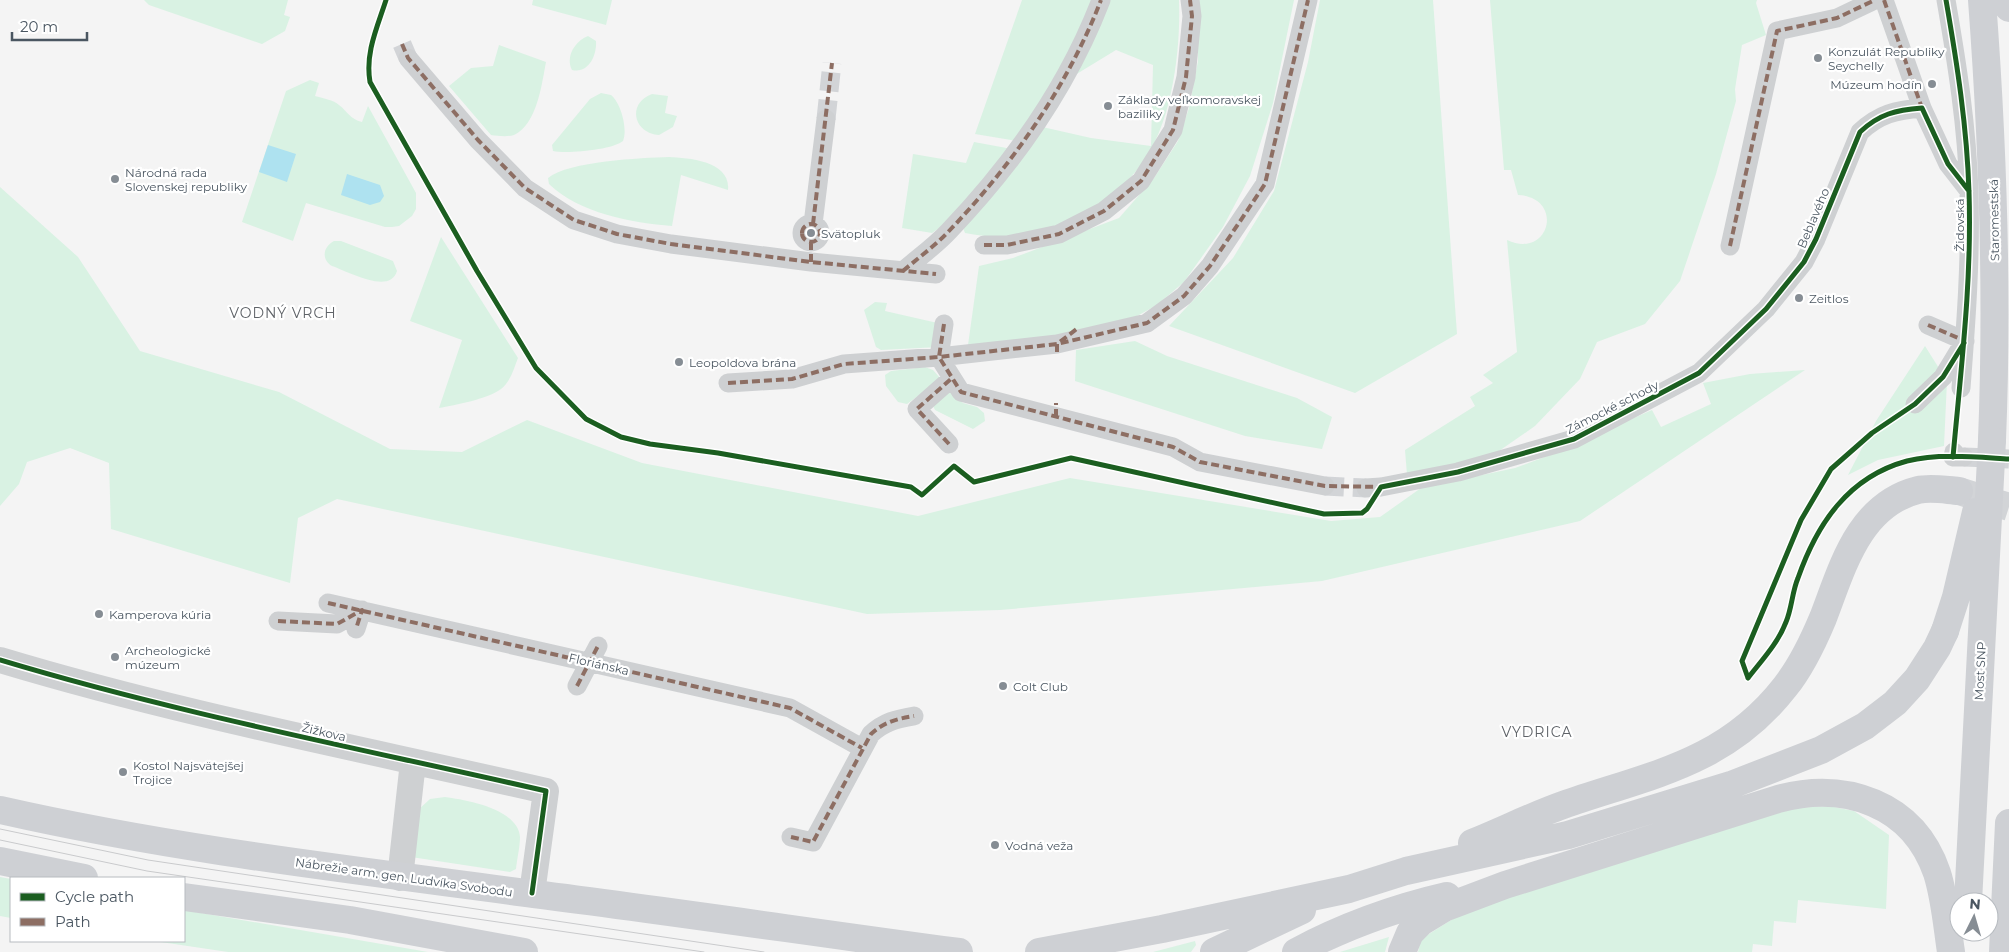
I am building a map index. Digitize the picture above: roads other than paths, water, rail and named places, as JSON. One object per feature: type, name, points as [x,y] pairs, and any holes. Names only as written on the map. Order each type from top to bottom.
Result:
[{"type":"main road","name":"Staromestská","points":[[1982,0],[1990,106],[1997,336],[1992,440]]},
{"type":"main road","points":[[2008,0],[2009,8]]},
{"type":"main road","points":[[1039,952],[1162,929],[1349,889],[1406,871],[1568,835],[1731,785],[1821,750],[1866,726],[1894,703],[1917,679],[1937,648],[1956,597],[1992,440]]},
{"type":"main road","name":"Most SNP","points":[[1969,892],[1992,440]]},
{"type":"main road","points":[[1406,871],[1561,806],[1678,768],[1700,758],[1736,735],[1768,707],[1793,677],[1822,621],[1847,556],[1868,522],[1894,500],[1912,492],[1929,489],[1959,491]]},
{"type":"main road","points":[[1402,952],[1410,933],[1429,917],[1444,908],[1505,885],[1778,798],[1804,793],[1830,793],[1858,796],[1882,806],[1897,816],[1921,844],[1937,873],[1945,909],[1951,952]]},
{"type":"main road","name":"Nábrežie arm. gen. Ludvíka Svobodu","points":[[0,810],[146,840],[400,878],[532,893],[959,952]]},
{"type":"main road","points":[[2003,952],[2009,823]]},
{"type":"main road","points":[[0,861],[79,877]]},
{"type":"main road","points":[[1296,952],[1323,938],[1394,910],[1444,897],[1505,885]]},
{"type":"main road","points":[[1214,952],[1349,889]]},
{"type":"main road","points":[[185,897],[350,920],[524,952]]},
{"type":"street","points":[[903,271],[948,232],[1008,164],[1063,78],[1101,0]]},
{"type":"street","points":[[984,245],[1007,245],[1059,234],[1104,211],[1141,181],[1173,130],[1186,77],[1192,16],[1190,0]]},
{"type":"street","points":[[728,383],[792,379],[844,364],[1057,348],[1147,323],[1184,296],[1210,266],[1265,184],[1308,0]]},
{"type":"street","points":[[1730,246],[1777,31],[1836,18],[1875,0]]},
{"type":"street","points":[[1884,0],[1922,108],[1948,164],[1969,191]]},
{"type":"street","name":"Židovská","points":[[1915,404],[1943,377],[1965,341],[1969,191],[1964,117],[1946,0]]},
{"type":"street","points":[[408,58],[478,140],[525,188],[574,220],[617,234],[810,262],[936,274]]},
{"type":"street","name":"Beblavého","points":[[1699,373],[1766,309],[1804,262],[1816,239],[1860,132],[1873,119],[1902,110],[1922,108]]},
{"type":"street","points":[[810,262],[826,119]]},
{"type":"street","points":[[944,324],[940,357],[961,392],[1056,410],[1173,447],[1200,462],[1324,486]]},
{"type":"street","points":[[1928,324],[1965,341],[1961,388]]},
{"type":"street","points":[[1057,348],[1078,328]]},
{"type":"street","name":"Zámocké schody","points":[[1366,488],[1381,487],[1458,472],[1574,439],[1699,373]]},
{"type":"street","points":[[950,444],[917,409],[952,378]]},
{"type":"street","name":"Floriánska","points":[[328,603],[594,654],[790,708],[862,748]]},
{"type":"street","points":[[278,621],[337,624],[362,610]]},
{"type":"street","points":[[356,629],[362,610]]},
{"type":"street","points":[[577,686],[594,654]]},
{"type":"street","name":"Žižkova","points":[[0,660],[72,681],[210,716],[546,791],[532,893]]},
{"type":"street","points":[[792,837],[813,842],[870,734],[883,724],[895,719],[914,716]]},
{"type":"street","points":[[400,878],[413,762]]},
{"type":"water","points":[[268,145],[296,154],[287,182],[259,172]]},
{"type":"water","points":[[347,174],[380,185],[384,196],[380,202],[370,205],[341,195]]},
{"type":"tunnel","points":[[402,44],[408,58]]},
{"type":"tunnel","points":[[826,119],[832,63]]},
{"type":"tunnel","points":[[1964,457],[2009,459]]},
{"type":"tunnel","points":[[1325,486],[1366,488]]},
{"type":"tunnel","points":[[1959,491],[2009,507]]},
{"type":"tram line","points":[[0,829],[148,860],[764,952]]},
{"type":"tram line","points":[[0,840],[147,871],[704,952]]},
{"type":"place","name":"Konzulát Republiky Seychelly","points":[[1818,58]]},
{"type":"place","name":"Múzeum hodín","points":[[1932,84]]},
{"type":"place","name":"Základy veľkomoravskej baziliky","points":[[1108,106]]},
{"type":"place","name":"Národná rada Slovenskej republiky","points":[[115,179]]},
{"type":"place","name":"Svätopluk","points":[[811,233]]},
{"type":"place","name":"Zeitlos","points":[[1799,298]]},
{"type":"place","name":"Leopoldova brána","points":[[679,362]]},
{"type":"place","name":"Kamperova kúria","points":[[99,614]]},
{"type":"place","name":"Archeologické múzeum","points":[[115,657]]},
{"type":"place","name":"Colt Club","points":[[1003,686]]},
{"type":"place","name":"Kostol Najsvätejšej Trojice","points":[[123,772]]},
{"type":"place","name":"Vodná veža","points":[[995,845]]},
{"type":"district","name":"VODNÝ VRCH","points":[[283,313]]},
{"type":"district","name":"VYDRICA","points":[[1537,732]]}]
